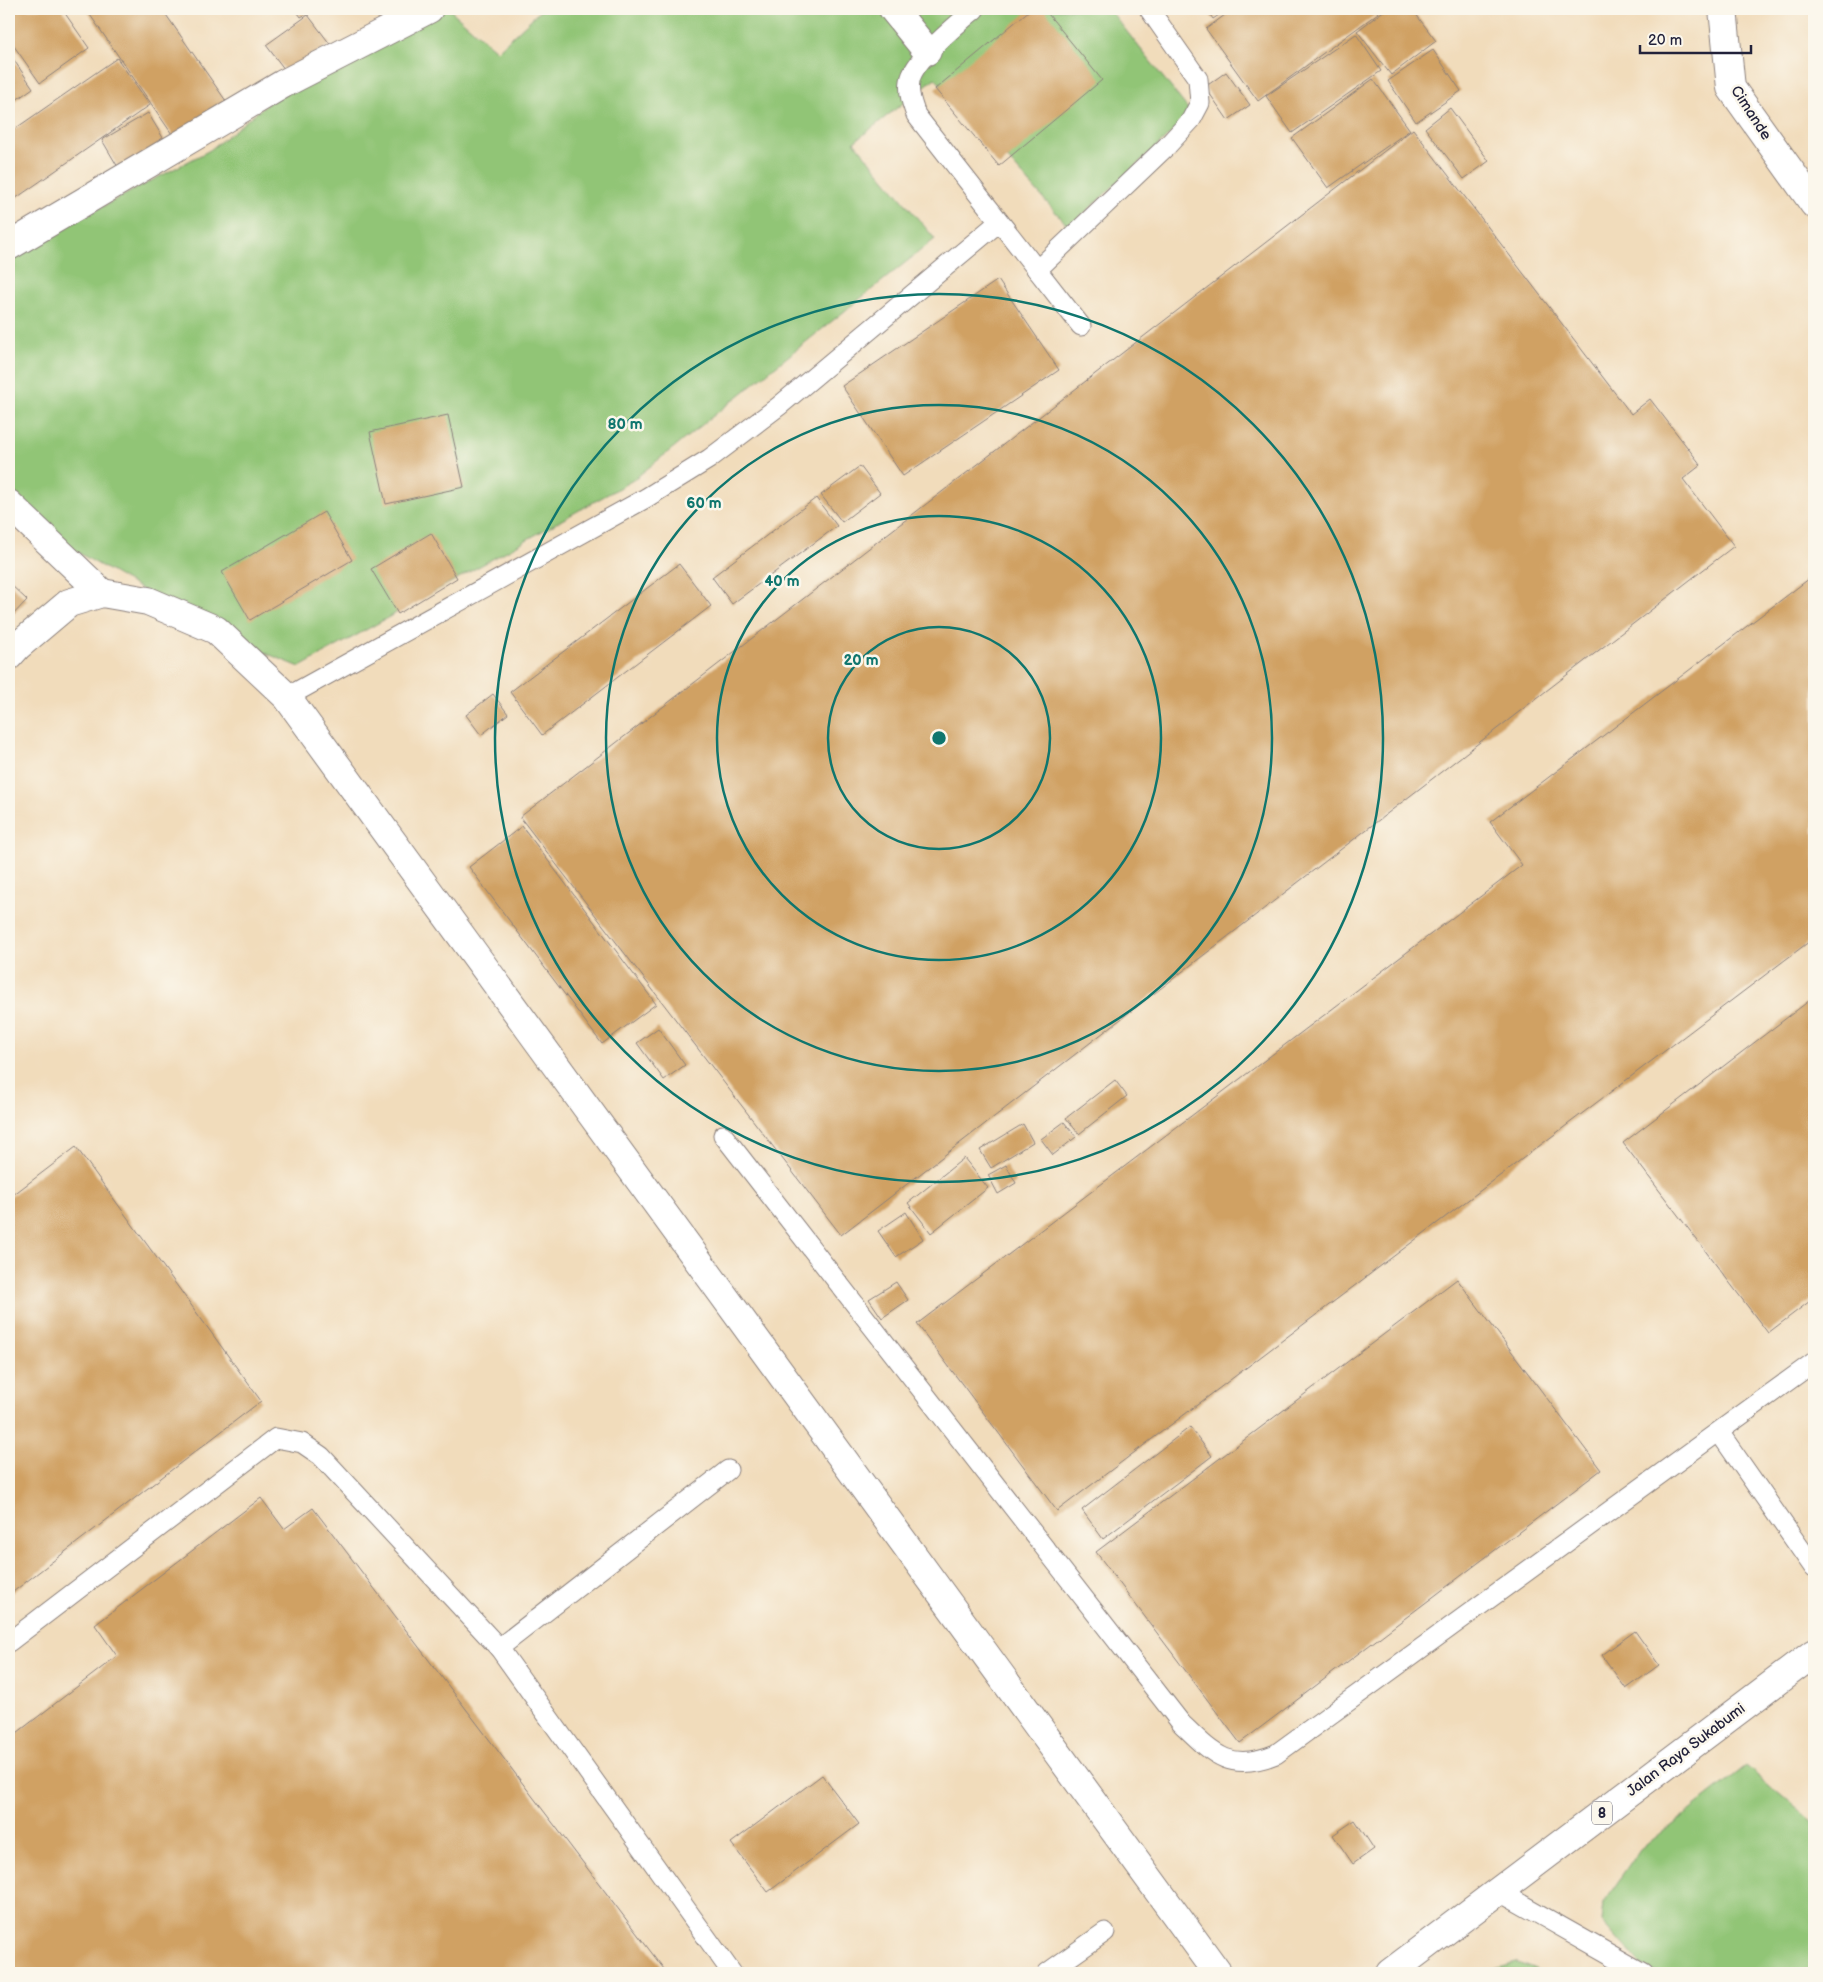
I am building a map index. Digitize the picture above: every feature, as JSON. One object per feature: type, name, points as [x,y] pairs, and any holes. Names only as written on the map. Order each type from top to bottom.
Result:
[{"type":"main road","points":[[9,246],[283,84],[429,9]]},
{"type":"main road","points":[[893,9],[927,51]]},
{"type":"main road","name":"Cimande","points":[[1723,9],[1731,88],[1814,204]]},
{"type":"main road","points":[[9,504],[102,593]]},
{"type":"main road","points":[[9,656],[18,646],[69,603],[102,593],[148,601],[216,630],[287,696],[1218,1973]]},
{"type":"main road","name":"Jalan Raya Sukabumi","points":[[1390,1973],[1814,1653]]},
{"type":"lane","points":[[976,9],[927,51],[910,79],[910,96],[916,115],[1082,326]]},
{"type":"lane","points":[[1037,270],[1167,146],[1191,120],[1200,104],[1198,79],[1149,9]]},
{"type":"lane","points":[[287,696],[646,498],[709,459],[779,406],[999,222]]},
{"type":"lane","points":[[722,1136],[1181,1723],[1222,1758],[1243,1762],[1259,1760],[1276,1754],[1814,1362]]},
{"type":"lane","points":[[1719,1432],[1814,1568]]},
{"type":"lane","points":[[9,1642],[276,1438],[302,1444],[321,1456],[499,1648],[732,1973]]},
{"type":"lane","points":[[499,1648],[728,1470]]},
{"type":"lane","points":[[1498,1891],[1643,1973]]},
{"type":"lane","points":[[1047,1973],[1105,1932]]},
{"type":"green space","points":[[442,9],[449,9],[497,51],[542,9],[1109,9],[1192,114],[1069,227],[935,78],[854,142],[935,239],[633,480],[300,667],[253,648],[150,594],[9,513],[9,259],[39,240],[210,150],[283,91]]},
{"type":"green space","points":[[1746,1766],[1814,1823],[1814,1973],[1657,1973],[1640,1965],[1602,1922],[1604,1902],[1640,1850]]},
{"type":"green space","points":[[1515,1962],[1543,1973],[1481,1973]]},
{"type":"building","points":[[9,9],[62,9],[89,48],[40,83],[9,39]]},
{"type":"building","points":[[86,9],[162,9],[226,101],[174,137]]},
{"type":"building","points":[[295,9],[314,9],[301,17]]},
{"type":"building","points":[[1031,9],[1044,9],[1102,80],[999,166],[935,89]]},
{"type":"building","points":[[1206,9],[1228,9],[1213,19]]},
{"type":"building","points":[[1233,9],[1375,9],[1378,13],[1258,101],[1206,29]]},
{"type":"building","points":[[1386,9],[1412,9],[1436,41],[1391,75],[1357,31]]},
{"type":"building","points":[[308,15],[330,44],[288,74],[266,45]]},
{"type":"building","points":[[1356,34],[1381,71],[1292,133],[1266,96]]},
{"type":"building","points":[[1433,50],[1461,91],[1416,122],[1388,81]]},
{"type":"building","points":[[9,53],[33,88],[9,105]]},
{"type":"building","points":[[117,58],[150,105],[9,203],[9,133]]},
{"type":"building","points":[[1226,72],[1250,105],[1228,120],[1205,87]]},
{"type":"building","points":[[1373,79],[1410,130],[1328,188],[1292,138]]},
{"type":"building","points":[[1450,108],[1489,161],[1464,179],[1425,128]]},
{"type":"building","points":[[148,113],[168,146],[122,174],[102,140]]},
{"type":"building","points":[[1413,129],[1631,414],[1650,399],[1701,465],[1683,479],[1734,546],[841,1235],[520,817]]},
{"type":"building","points":[[998,280],[1059,370],[903,476],[842,386]]},
{"type":"building","points":[[448,415],[464,487],[386,504],[370,432]]},
{"type":"building","points":[[860,466],[880,493],[842,522],[821,495]]},
{"type":"building","points":[[816,498],[837,526],[732,604],[712,577]]},
{"type":"building","points":[[324,512],[352,560],[250,620],[222,572]]},
{"type":"building","points":[[431,533],[457,578],[398,614],[371,569]]},
{"type":"building","points":[[679,564],[711,606],[542,735],[510,692]]},
{"type":"building","points":[[1814,575],[1814,938],[1057,1511],[917,1324],[1522,865],[1490,822]]},
{"type":"building","points":[[9,583],[27,600],[9,619]]},
{"type":"building","points":[[493,694],[508,714],[481,735],[466,715]]},
{"type":"building","points":[[522,826],[656,1004],[602,1044],[469,867]]},
{"type":"building","points":[[1814,997],[1814,1298],[1768,1333],[1623,1143]]},
{"type":"building","points":[[658,1028],[685,1065],[664,1080],[637,1043]]},
{"type":"building","points":[[1115,1080],[1127,1096],[1079,1134],[1066,1118]]},
{"type":"building","points":[[1064,1122],[1076,1137],[1053,1155],[1041,1139]]},
{"type":"building","points":[[1023,1124],[1033,1142],[991,1168],[980,1150]]},
{"type":"building","points":[[76,1147],[261,1401],[9,1595],[9,1198]]},
{"type":"building","points":[[964,1158],[988,1188],[931,1233],[908,1203]]},
{"type":"building","points":[[1006,1165],[1016,1183],[998,1194],[988,1175]]},
{"type":"building","points":[[906,1212],[923,1239],[896,1257],[878,1231]]},
{"type":"building","points":[[1457,1279],[1601,1470],[1240,1743],[1096,1552]]},
{"type":"building","points":[[896,1282],[908,1300],[882,1318],[869,1299]]},
{"type":"building","points":[[1190,1427],[1212,1456],[1103,1539],[1082,1510]]},
{"type":"building","points":[[261,1498],[284,1529],[313,1508],[667,1973],[9,1973],[9,1739],[117,1656],[95,1625]]},
{"type":"building","points":[[1635,1631],[1659,1665],[1626,1689],[1602,1655]]},
{"type":"building","points":[[822,1775],[859,1824],[768,1892],[731,1843]]},
{"type":"building","points":[[1355,1820],[1374,1849],[1353,1864],[1333,1835]]}]
